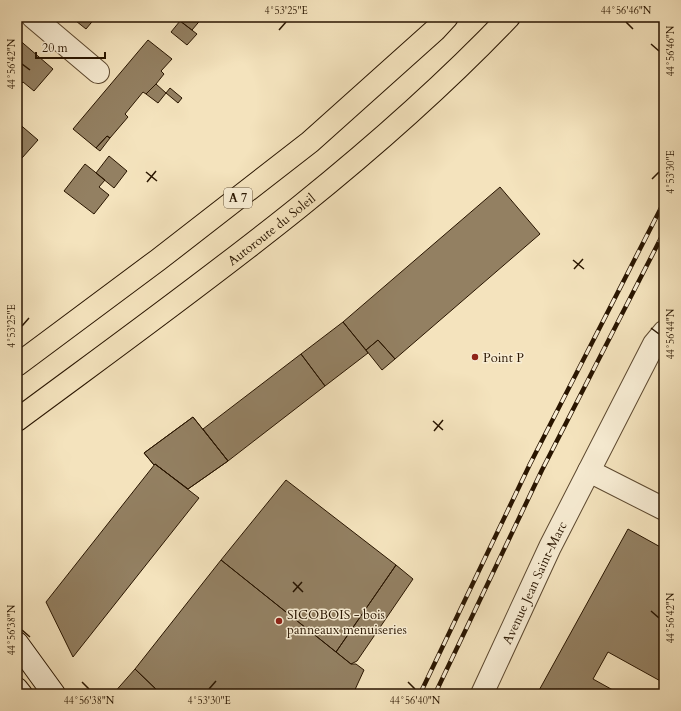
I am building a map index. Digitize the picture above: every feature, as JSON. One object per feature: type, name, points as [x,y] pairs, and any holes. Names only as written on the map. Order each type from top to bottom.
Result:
[{"type":"highway","name":"A 7","points":[[17,365],[158,260],[310,142],[448,17]]},
{"type":"highway","name":"Autoroute du Soleil","points":[[17,420],[247,249],[345,171],[468,60],[509,17]]},
{"type":"street","points":[[33,17],[98,72]]},
{"type":"street","name":"Avenue Jean Saint-Marc","points":[[482,694],[550,547],[654,344],[664,332]]},
{"type":"street","points":[[589,471],[664,509]]},
{"type":"street","points":[[17,643],[54,694]]},
{"type":"street","points":[[17,689],[21,694]]},
{"type":"building","points":[[71,17],[96,17],[86,29]]},
{"type":"building","points":[[175,17],[203,17],[192,30]]},
{"type":"building","points":[[180,21],[197,34],[187,45],[171,32]]},
{"type":"building","points":[[17,38],[53,69],[34,91],[23,82],[20,85],[17,83]]},
{"type":"building","points":[[148,40],[172,59],[161,71],[164,74],[156,84],[146,94],[143,92],[125,114],[128,117],[110,138],[107,136],[96,148],[73,129]]},
{"type":"building","points":[[156,84],[166,93],[158,103],[146,94]]},
{"type":"building","points":[[170,88],[182,98],[178,103],[166,93]]},
{"type":"building","points":[[17,122],[38,140],[22,158],[17,154]]},
{"type":"building","points":[[107,136],[110,138],[100,151],[96,148]]},
{"type":"building","points":[[109,156],[127,171],[114,188],[96,173]]},
{"type":"building","points":[[85,164],[105,180],[99,187],[109,195],[94,214],[64,191]]},
{"type":"building","points":[[500,187],[540,234],[395,359],[378,340],[366,350],[343,322]]},
{"type":"building","points":[[343,322],[368,353],[325,386],[301,354]]},
{"type":"building","points":[[378,340],[395,359],[382,370],[366,350]]},
{"type":"building","points":[[301,354],[325,386],[228,461],[203,429]]},
{"type":"building","points":[[193,417],[228,461],[188,489],[155,464],[154,465],[144,453]]},
{"type":"building","points":[[193,417],[228,461],[188,489],[155,464],[154,465],[144,453]]},
{"type":"building","points":[[155,464],[199,498],[73,657],[46,602]]},
{"type":"building","points":[[286,480],[396,565],[336,652],[221,560]]},
{"type":"building","points":[[628,529],[664,549],[664,683],[608,652],[593,679],[620,694],[537,694]]},
{"type":"building","points":[[221,560],[351,664],[356,664],[364,670],[353,694],[161,694],[135,669]]},
{"type":"building","points":[[396,565],[413,579],[357,661],[351,664],[336,652]]},
{"type":"building","points":[[135,669],[161,694],[113,694]]},
{"type":"railway","points":[[420,694],[530,464],[664,202]]},
{"type":"railway","points":[[435,694],[542,470],[664,232]]},
{"type":"place","name":"Point P","points":[[475,357]]},
{"type":"place","name":"SICOBOIS - bois panneaux menuiseries","points":[[279,621]]}]
